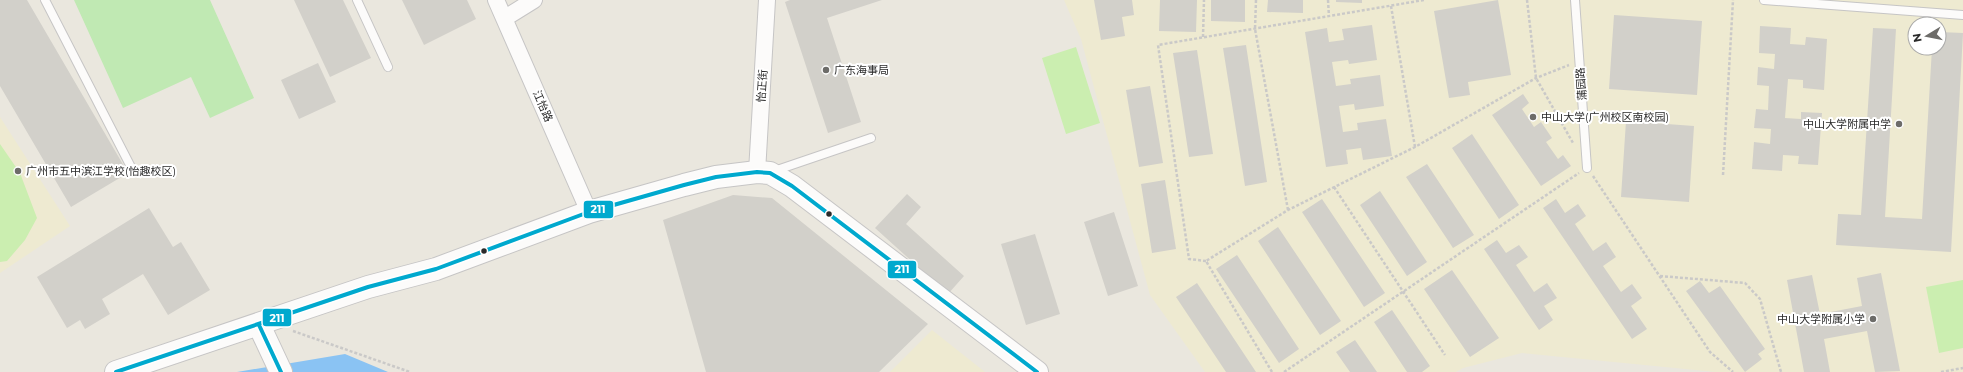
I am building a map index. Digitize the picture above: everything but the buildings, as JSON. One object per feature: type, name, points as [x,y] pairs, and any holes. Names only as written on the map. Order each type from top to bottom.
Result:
[{"type":"street","name":"江怡路","points":[[496,0],[589,212]]},
{"type":"street","points":[[505,18],[534,0]]},
{"type":"street","name":"怡正街","points":[[763,172],[767,0]]},
{"type":"street","points":[[116,372],[368,287],[436,269],[589,212],[690,183],[737,174],[763,172],[792,186],[1037,372]]},
{"type":"street","points":[[263,323],[281,372]]},
{"type":"lane","points":[[45,0],[131,167]]},
{"type":"lane","points":[[356,0],[388,67]]},
{"type":"lane","name":"蒲园路","points":[[1575,0],[1587,168]]},
{"type":"lane","points":[[1764,0],[1963,14]]},
{"type":"lane","points":[[763,172],[871,138]]},
{"type":"path","points":[[1203,38],[1204,0]]},
{"type":"path","points":[[1256,0],[1255,29],[1288,210]]},
{"type":"path","points":[[1328,0],[1329,16]]},
{"type":"path","points":[[1424,0],[1158,45],[1188,259],[1206,261],[1288,210],[1415,147],[1536,78],[1579,61]]},
{"type":"path","points":[[1527,0],[1536,78],[1587,168],[1710,352],[1733,372]]},
{"type":"path","points":[[1723,175],[1733,0]]},
{"type":"path","points":[[1391,6],[1415,147]]},
{"type":"path","points":[[1284,372],[1587,168]]},
{"type":"path","points":[[1334,187],[1445,355]]},
{"type":"path","points":[[1206,261],[1272,372]]},
{"type":"path","points":[[1660,276],[1745,283],[1760,298],[1781,372]]},
{"type":"path","points":[[263,323],[410,372]]},
{"type":"path","points":[[1941,372],[1963,368]]},
{"type":"shaded area","name":"中山大学(广州校区南校园)","points":[[1064,0],[1963,0],[1963,372],[1716,372],[1522,353],[1463,368],[1456,372],[1205,372],[1150,295],[1081,39]]},
{"type":"shaded area","name":"广州市五中滨江学校(怡趣校区)","points":[[0,117],[70,226],[0,273]]},
{"type":"shaded area","points":[[932,330],[985,372],[890,372]]},
{"type":"green space","points":[[74,0],[210,0],[254,98],[210,118],[191,77],[123,108]]},
{"type":"green space","points":[[1076,47],[1100,123],[1066,134],[1042,58]]},
{"type":"green space","points":[[0,144],[20,173],[37,218],[25,240],[7,261],[0,262]]},
{"type":"green space","points":[[1963,280],[1963,348],[1939,353],[1926,287]]},
{"type":"water","points":[[345,354],[388,372],[237,372]]},
{"type":"transit line","name":"211","points":[[116,372],[368,287],[436,269],[589,212],[716,177],[757,172],[770,173],[792,186],[1037,372]]},
{"type":"transit line","name":"211","points":[[259,325],[281,372]]},
{"type":"place","name":"广东海事局","points":[[826,70]]},
{"type":"place","name":"中山大学(广州校区南校园)","points":[[1533,117]]},
{"type":"place","name":"中山大学附属中学","points":[[1899,124]]},
{"type":"place","name":"广州市五中滨江学校(怡趣校区)","points":[[18,171]]},
{"type":"place","name":"中山大学附属小学","points":[[1873,319]]}]
